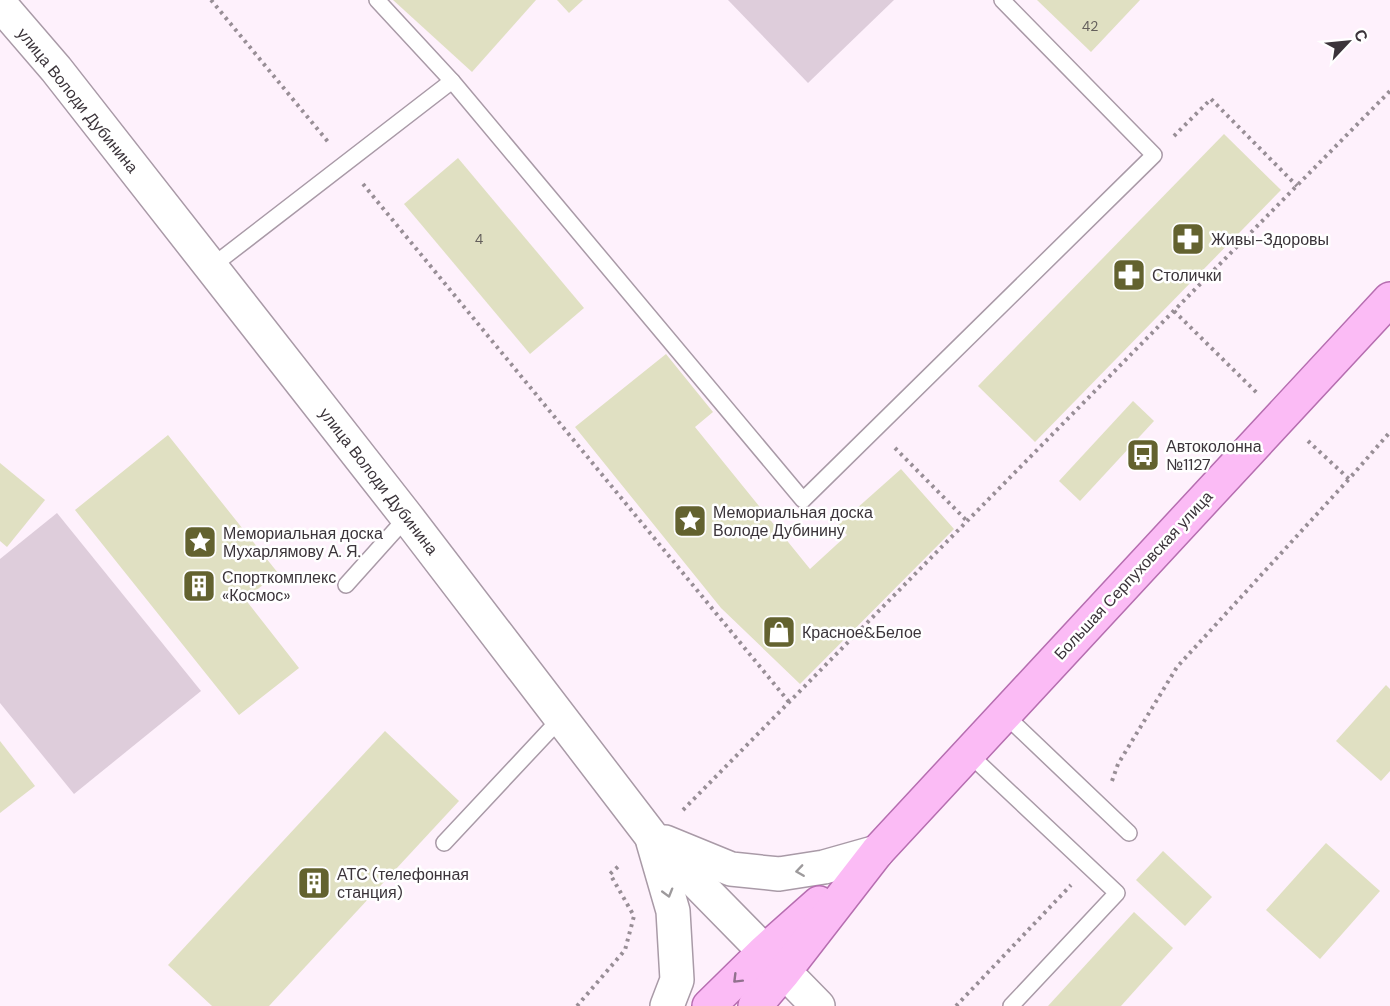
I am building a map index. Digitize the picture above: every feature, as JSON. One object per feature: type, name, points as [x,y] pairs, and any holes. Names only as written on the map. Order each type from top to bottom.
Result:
[{"type":"main road","name":"Большая Серпуховская улица","points":[[709,1006],[775,962],[1390,299]]},
{"type":"main road","name":"Большая Серпуховская улица","points":[[755,1006],[775,962]]},
{"type":"street","name":"улица Володи Дубинина","points":[[0,4],[56,69],[407,517],[652,837],[818,1006]]},
{"type":"street","points":[[652,837],[731,869],[779,874],[824,867],[877,852]]},
{"type":"street","points":[[652,837],[673,911],[677,980],[667,1006]]},
{"type":"lane","points":[[377,0],[452,81],[803,500],[1154,155],[1002,0]]},
{"type":"lane","points":[[211,267],[452,81]]},
{"type":"lane","points":[[346,585],[407,517]]},
{"type":"lane","points":[[1004,714],[1129,833]]},
{"type":"lane","points":[[444,843],[561,718]]},
{"type":"lane","points":[[968,753],[1117,894],[1011,1006]]},
{"type":"path","points":[[211,0],[789,702]]},
{"type":"path","points":[[577,1006],[625,950],[634,916],[610,874],[687,807],[1390,91]]},
{"type":"path","points":[[1154,155],[1211,99],[1297,186]]},
{"type":"path","points":[[876,428],[967,521]]},
{"type":"path","points":[[1103,808],[1118,764],[1177,667],[1349,479]]},
{"type":"path","points":[[956,1006],[1079,876],[1084,863]]},
{"type":"shaded area","points":[[728,0],[894,0],[808,83]]},
{"type":"shaded area","points":[[57,513],[201,691],[74,794],[0,703],[0,559]]},
{"type":"building","points":[[393,0],[536,0],[472,72]]},
{"type":"building","points":[[557,0],[583,0],[569,13]]},
{"type":"building","points":[[1037,0],[1140,0],[1091,52]]},
{"type":"building","points":[[1224,134],[1281,190],[1035,442],[978,386]]},
{"type":"building","points":[[458,158],[584,308],[530,354],[404,204]]},
{"type":"building","points":[[666,354],[713,412],[695,427],[810,569],[847,535],[838,525],[901,469],[954,529],[800,684],[721,608],[575,427]]},
{"type":"building","points":[[1133,401],[1154,421],[1080,501],[1059,481]]},
{"type":"building","name":"Спорткомплекс «Космос»","points":[[168,435],[278,573],[245,599],[299,668],[239,715],[75,510]]},
{"type":"building","points":[[0,463],[45,500],[7,547],[0,541]]},
{"type":"building","points":[[1386,685],[1390,689],[1390,771],[1381,781],[1336,741]]},
{"type":"building","name":"АТС (телефонная станция)","points":[[385,731],[459,801],[269,1006],[212,1006],[168,965]]},
{"type":"building","points":[[0,741],[35,786],[0,813]]},
{"type":"building","points":[[1326,843],[1380,891],[1320,959],[1266,910]]},
{"type":"building","points":[[1163,851],[1212,897],[1185,926],[1136,880]]},
{"type":"building","points":[[1134,912],[1173,948],[1121,1006],[1048,1006]]},
{"type":"place","name":"Живы-Здоровы","points":[[1188,239]]},
{"type":"place","name":"Столички","points":[[1129,275]]},
{"type":"place","name":"Автоколонна №1127","points":[[1143,455]]},
{"type":"place","name":"Мемориальная доска Володе Дубинину","points":[[690,521]]},
{"type":"place","name":"Мемориальная доска Мухарлямову А. Я.","points":[[200,542]]},
{"type":"place","name":"Спорткомплекс «Космос»","points":[[199,586]]},
{"type":"place","name":"Красное&Белое","points":[[779,632]]},
{"type":"place","name":"АТС (телефонная станция)","points":[[314,883]]}]
